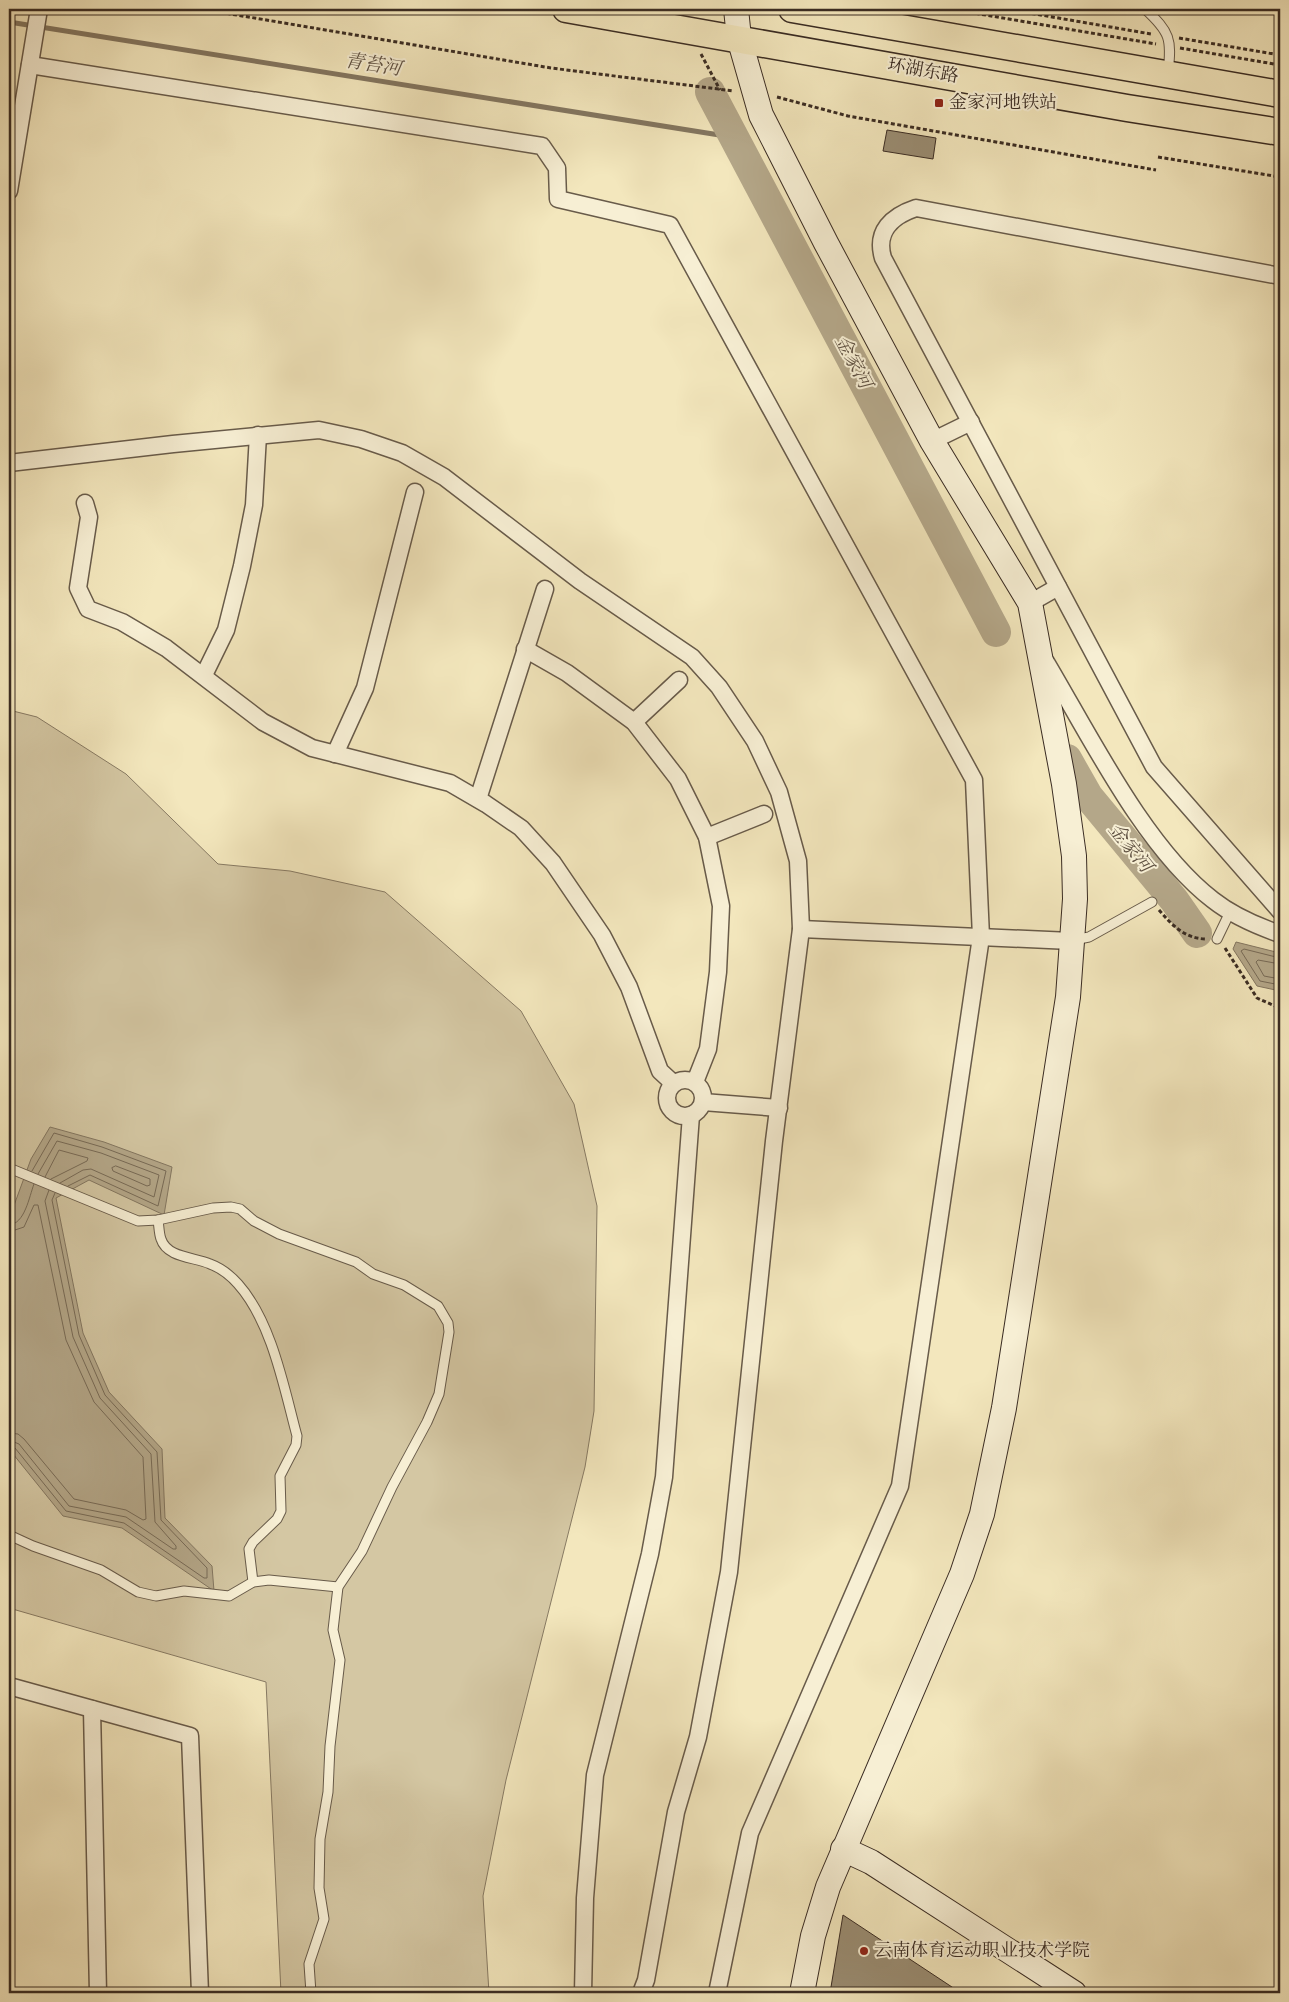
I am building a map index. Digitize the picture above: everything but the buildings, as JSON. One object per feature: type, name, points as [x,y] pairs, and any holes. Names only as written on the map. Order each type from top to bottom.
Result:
[{"type":"main road","name":"环湖东路","points":[[566,9],[739,38],[1127,108],[1280,132]]},
{"type":"main road","points":[[792,9],[834,12],[1168,75],[1280,94]]},
{"type":"street","points":[[9,192],[39,9]]},
{"type":"street","points":[[736,9],[739,38],[765,124],[932,441],[1030,603],[1064,784],[1074,856],[1076,899],[1071,941],[1068,997],[1004,1408],[982,1514],[962,1574],[828,1887],[813,1936],[802,1993]]},
{"type":"street","points":[[30,65],[542,146],[557,168],[558,200],[670,225],[974,780],[981,938],[900,1486],[750,1833],[717,1993]]},
{"type":"street","points":[[1280,276],[916,208],[901,213],[883,232],[879,245],[883,258],[1154,767],[1280,912]]},
{"type":"street","points":[[932,441],[971,422]]},
{"type":"street","points":[[9,463],[320,430],[361,438],[402,453],[444,477],[580,581],[692,657],[718,687],[755,741],[779,792],[798,861],[801,929],[779,1108],[729,1572],[698,1737],[676,1812],[646,1980],[642,1993]]},
{"type":"street","points":[[204,675],[226,630],[242,566],[254,505],[258,436]]},
{"type":"street","points":[[335,754],[365,688],[415,492]]},
{"type":"street","points":[[85,503],[88,517],[78,588],[88,609],[122,622],[166,648],[204,675],[263,722],[312,748],[450,783],[521,828],[553,863],[602,935],[629,987],[660,1071],[673,1084]]},
{"type":"street","points":[[1030,603],[1058,587]]},
{"type":"street","points":[[478,799],[545,589]]},
{"type":"street","points":[[525,649],[568,673],[634,722],[678,779],[707,837],[721,906],[718,972],[708,1049],[695,1082]]},
{"type":"street","points":[[1041,654],[1128,800],[1162,847],[1194,883],[1230,912],[1280,934]]},
{"type":"street","points":[[634,722],[678,680]]},
{"type":"street","points":[[707,837],[764,814]]},
{"type":"street","points":[[801,929],[1071,941]]},
{"type":"street","points":[[682,1079],[695,1082],[703,1092],[703,1102],[696,1112],[691,1115],[676,1114],[668,1104],[667,1094],[673,1084],[682,1079]]},
{"type":"street","points":[[703,1102],[779,1108]]},
{"type":"street","points":[[583,1993],[585,1898],[595,1775],[650,1554],[664,1477],[691,1115]]},
{"type":"street","points":[[9,1686],[190,1736],[200,1993]]},
{"type":"street","points":[[92,1709],[98,1993]]},
{"type":"street","points":[[843,1849],[871,1862],[1074,1993]]},
{"type":"lane","points":[[1145,9],[1168,37],[1171,47],[1168,75]]},
{"type":"lane","points":[[1071,941],[1088,936],[1152,902]]},
{"type":"lane","points":[[1216,939],[1230,912]]},
{"type":"lane","points":[[9,1168],[138,1220],[158,1220],[213,1208],[231,1207],[240,1209],[254,1220],[279,1234],[356,1262],[373,1274],[404,1285],[438,1306],[445,1315],[449,1332],[439,1394],[427,1422],[392,1487],[362,1551],[338,1587],[333,1630],[340,1660],[330,1746],[328,1792],[320,1839],[319,1888],[324,1919],[310,1964],[311,1993]]},
{"type":"lane","points":[[158,1220],[161,1240],[169,1250],[216,1266],[238,1284],[254,1308],[280,1370],[297,1436],[296,1445],[280,1476],[281,1511],[277,1519],[253,1542],[249,1549],[253,1582]]},
{"type":"lane","points":[[9,1535],[33,1546],[101,1570],[138,1592],[156,1596],[194,1591],[220,1597],[230,1596],[253,1582],[270,1580],[338,1587]]},
{"type":"path","points":[[201,9],[550,68],[720,91],[755,92],[848,116],[1156,170]]},
{"type":"path","points":[[950,9],[1280,65]]},
{"type":"path","points":[[1006,9],[1280,55]]},
{"type":"path","points":[[1158,157],[1280,177]]},
{"type":"shaded area","points":[[9,710],[37,717],[126,774],[218,864],[290,871],[385,892],[521,1011],[574,1104],[597,1206],[594,1411],[585,1467],[506,1780],[483,1896],[489,1993],[281,1993],[266,1682],[9,1608]]},
{"type":"water","points":[[1236,942],[1280,953],[1280,991],[1257,986],[1233,949]]},
{"type":"water","points":[[50,1127],[104,1142],[172,1167],[164,1215],[89,1180],[56,1198],[83,1333],[109,1392],[162,1449],[165,1518],[212,1566],[214,1591],[122,1528],[63,1516],[9,1449],[9,1219],[31,1159]]},
{"type":"waterway","name":"青苔河","points":[[9,22],[732,137]]},
{"type":"waterway","name":"金家河","points":[[710,92],[996,632]]},
{"type":"waterway","name":"金家河","points":[[1067,759],[1088,796],[1174,900],[1197,933]]},
{"type":"place","name":"金家河地铁站","points":[[939,103]]},
{"type":"place","name":"云南体育运动职业技术学院","points":[[864,1951]]}]
